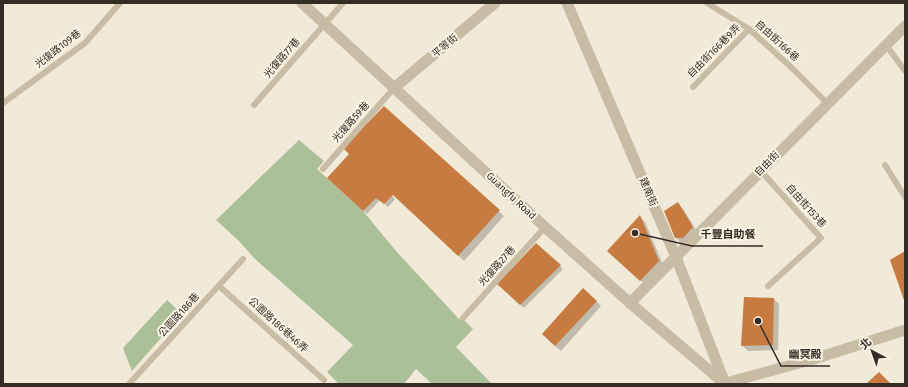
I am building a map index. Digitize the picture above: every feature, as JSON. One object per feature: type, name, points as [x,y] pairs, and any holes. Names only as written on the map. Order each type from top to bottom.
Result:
[{"type":"street","name":"Guangfu Road","points":[[302,3],[545,227],[724,384]]},
{"type":"street","name":"平等街","points":[[394,88],[495,3]]},
{"type":"street","name":"建南街","points":[[567,3],[676,256],[724,384]]},
{"type":"street","name":"自由街","points":[[630,303],[760,170],[905,26]]},
{"type":"street","points":[[724,384],[814,359],[905,330]]},
{"type":"lane","name":"光復路109巷","points":[[3,103],[85,43],[120,3]]},
{"type":"lane","name":"光復路77巷","points":[[254,105],[343,3]]},
{"type":"lane","name":"自由街166巷","points":[[707,3],[749,29],[792,68],[827,103]]},
{"type":"lane","name":"自由街166巷9弄","points":[[693,87],[749,29]]},
{"type":"lane","points":[[886,45],[905,71]]},
{"type":"lane","name":"光復路59巷","points":[[322,169],[394,88]]},
{"type":"lane","points":[[885,165],[905,197]]},
{"type":"lane","name":"自由街153巷","points":[[760,170],[821,238],[768,286]]},
{"type":"lane","name":"光復路27巷","points":[[463,318],[545,227]]},
{"type":"lane","name":"公園路186巷","points":[[129,384],[244,259]]},
{"type":"lane","name":"公園路186巷46弄","points":[[219,286],[324,380]]},
{"type":"green space","points":[[299,140],[324,161],[317,169],[363,211],[396,251],[459,319],[465,321],[473,329],[456,347],[492,384],[432,384],[416,369],[404,384],[339,384],[327,372],[353,345],[255,259],[239,241],[216,220]]},
{"type":"green space","points":[[167,300],[182,314],[132,371],[123,348]]},
{"type":"building","points":[[384,106],[500,210],[458,256],[393,195],[384,204],[376,198],[363,211],[327,178],[349,154],[343,148]]},
{"type":"building","points":[[678,202],[693,227],[683,238],[675,238],[664,211]]},
{"type":"building","points":[[640,215],[659,261],[640,281],[607,251]]},
{"type":"building","points":[[536,243],[561,265],[520,305],[497,284]]},
{"type":"building","points":[[905,251],[905,303],[890,260]]},
{"type":"building","points":[[583,288],[597,301],[555,346],[542,334]]},
{"type":"building","points":[[744,297],[774,298],[773,345],[741,346]]},
{"type":"building","points":[[879,372],[891,384],[866,384]]},
{"type":"place","name":"千豐自助餐","points":[[635,233]]},
{"type":"place","name":"幽冥殿","points":[[758,321]]}]
